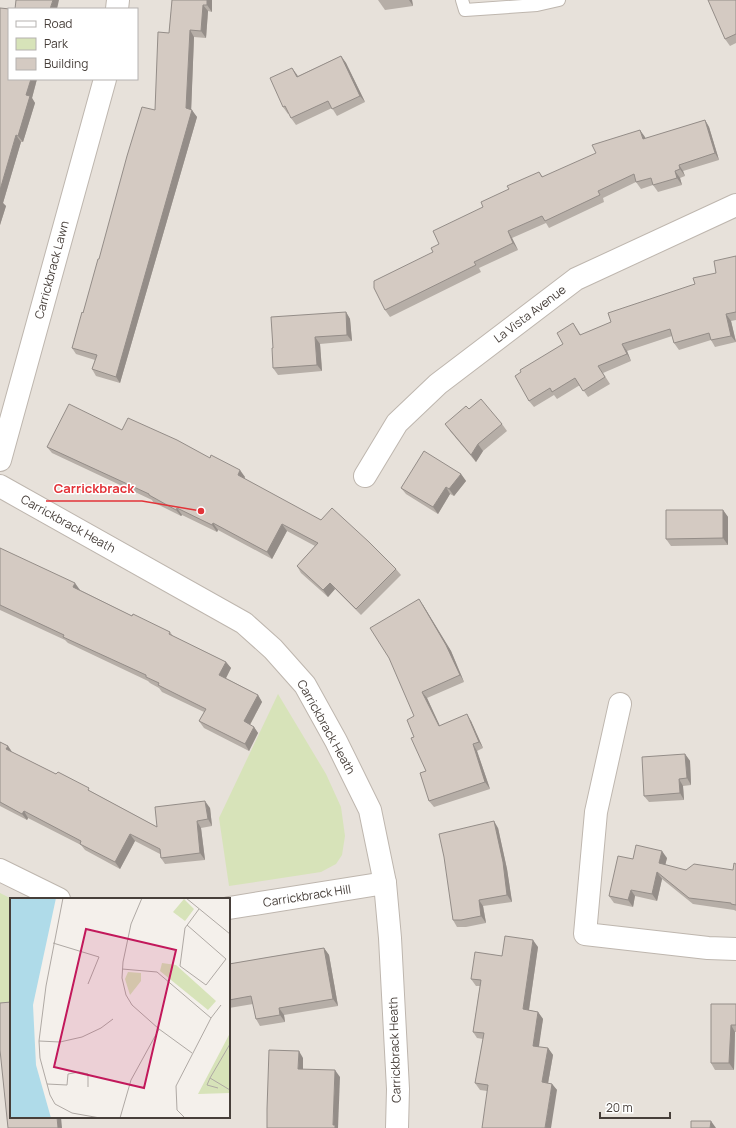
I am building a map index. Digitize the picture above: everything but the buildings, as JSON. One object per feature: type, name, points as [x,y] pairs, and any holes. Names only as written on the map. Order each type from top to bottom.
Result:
[{"type":"street","name":"Carrickbrack Lawn","points":[[0,460],[105,80]]},
{"type":"street","name":"La Vista Avenue","points":[[365,476],[398,423],[438,384],[576,279],[736,205]]},
{"type":"street","name":"Carrickbrack Heath","points":[[0,486],[244,623],[273,649],[305,686],[336,741],[370,810],[385,883],[390,938],[398,1090],[397,1128]]},
{"type":"street","points":[[620,704],[596,812],[585,934],[708,948],[736,949]]},
{"type":"street","points":[[0,870],[57,898]]},
{"type":"street","name":"Carrickbrack Hill","points":[[230,908],[385,883]]},
{"type":"lane","points":[[462,0],[465,10],[537,5],[559,0]]},
{"type":"shaded area","points":[[0,0],[736,0],[736,1128],[0,1128]]},
{"type":"green space","points":[[278,694],[326,774],[341,807],[345,836],[342,855],[336,864],[321,872],[229,886],[219,818]]},
{"type":"green space","points":[[0,893],[10,898],[10,1006],[0,1007]]},
{"type":"place","name":"Carrickbrack","points":[[201,511]]}]
